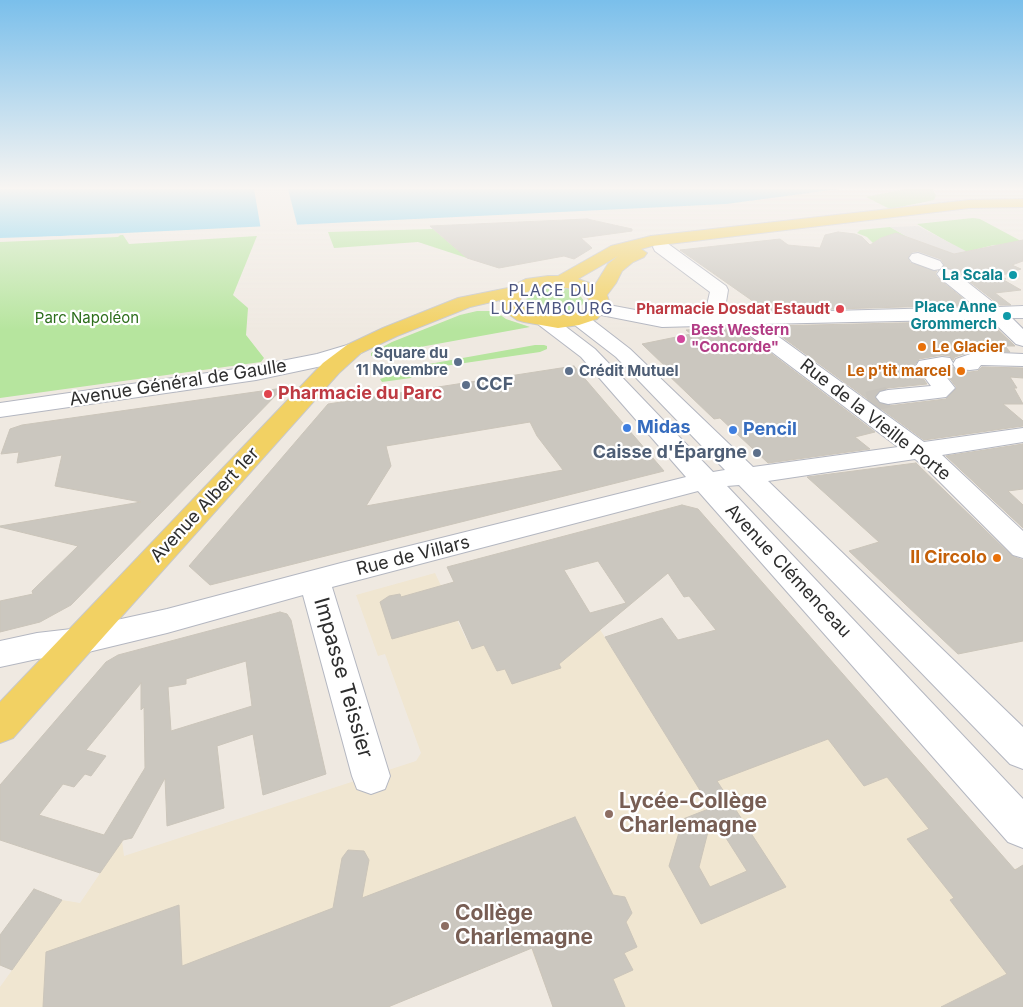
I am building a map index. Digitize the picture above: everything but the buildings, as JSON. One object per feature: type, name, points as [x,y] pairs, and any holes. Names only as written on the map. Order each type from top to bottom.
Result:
[{"type":"main road","points":[[561,282],[617,250],[644,242],[694,236]]},
{"type":"main road","points":[[591,308],[580,285],[561,282],[526,285],[512,299],[524,316],[546,321],[591,308],[614,268],[627,258],[752,236]]},
{"type":"main road","name":"Avenue Albert 1er","points":[[0,728],[80,641],[297,388],[331,368],[354,349],[390,332],[434,316],[512,299]]},
{"type":"street","points":[[666,251],[719,290],[725,317]]},
{"type":"street","points":[[871,401],[938,392],[944,388],[927,366],[970,364],[976,358],[1021,350],[991,314],[933,266]]},
{"type":"street","points":[[591,308],[662,321],[725,317],[1023,312]]},
{"type":"street","name":"Avenue Clémenceau","points":[[591,308],[623,353],[1023,752]]},
{"type":"street","name":"Rue de la Vieille Porte","points":[[725,317],[871,401],[918,450],[936,463],[1023,548]]},
{"type":"street","name":"Avenue Clémenceau","points":[[546,321],[588,353],[1023,828]]},
{"type":"street","points":[[623,353],[627,342],[634,333],[662,321]]},
{"type":"street","name":"Avenue Général de Gaulle","points":[[0,410],[256,374],[322,360],[354,349]]},
{"type":"street","name":"Avenue Général de Gaulle","points":[[0,417],[297,388]]},
{"type":"street","name":"Rue de Villars","points":[[0,654],[37,646],[80,641],[167,621],[705,481],[746,474],[801,469],[1023,435]]},
{"type":"street","name":"Impasse Teissier","points":[[315,581],[371,776]]},
{"type":"shaded area","points":[[906,236],[937,236],[983,260],[926,266],[847,268],[795,248],[814,246],[817,255],[911,239]]},
{"type":"shaded area","name":"Lycée-Collège Charlemagne","points":[[435,573],[468,643],[586,607],[698,787],[882,718],[1014,869],[1017,868],[1023,875],[1023,1007],[553,1007],[531,948],[387,1007],[0,1007],[0,987],[62,900],[80,903],[122,841],[124,856],[416,761],[421,753],[385,654],[378,656],[356,595]]},
{"type":"green space","name":"Parc Napoléon","points":[[124,236],[129,244],[257,236],[233,295],[248,308],[246,335],[264,358],[261,362],[0,398],[0,239]]},
{"type":"green space","points":[[329,236],[441,236],[467,258],[418,242],[334,248]]},
{"type":"green space","points":[[864,236],[906,236],[911,239],[881,238],[873,243]]},
{"type":"green space","points":[[938,236],[1012,236],[1021,241],[1015,241],[1020,244],[994,245],[965,252]]},
{"type":"green space","points":[[552,288],[568,289],[579,294],[584,301],[582,305],[567,312],[550,313],[535,310],[526,303],[527,296],[531,292]]},
{"type":"green space","points":[[477,311],[495,311],[506,319],[530,327],[371,356],[371,353],[392,342],[460,315]]},
{"type":"green space","points":[[535,345],[547,346],[547,349],[540,352],[417,370],[411,378],[382,382],[380,379],[418,366]]},
{"type":"water","points":[[0,236],[62,236],[0,239]]},
{"type":"pier","points":[[61,236],[119,236],[0,242],[0,238]]},
{"type":"tunnel","points":[[868,402],[888,397]]},
{"type":"place","name":"La Scala","points":[[1013,275]]},
{"type":"place","name":"Pharmacie Dosdat Estaudt","points":[[840,309]]},
{"type":"place","name":"Place Anne Grommerch","points":[[1007,316]]},
{"type":"place","name":"Best Western \"Concorde\"","points":[[681,339]]},
{"type":"place","name":"Le Glacier","points":[[922,347]]},
{"type":"place","name":"Square du 11 Novembre","points":[[458,362]]},
{"type":"place","name":"Crédit Mutuel","points":[[569,371]]},
{"type":"place","name":"Le p'tit marcel","points":[[961,371]]},
{"type":"place","name":"CCF","points":[[466,385]]},
{"type":"place","name":"Pharmacie du Parc","points":[[268,394]]},
{"type":"place","name":"Midas","points":[[627,428]]},
{"type":"place","name":"Pencil","points":[[733,430]]},
{"type":"place","name":"Caisse d'Épargne","points":[[757,453]]},
{"type":"place","name":"Il Circolo","points":[[997,558]]},
{"type":"place","name":"Lycée-Collège Charlemagne","points":[[609,814]]},
{"type":"place","name":"Collège Charlemagne","points":[[445,926]]},
{"type":"district","name":"PLACE DU LUXEMBOURG","points":[[552,300]]}]
